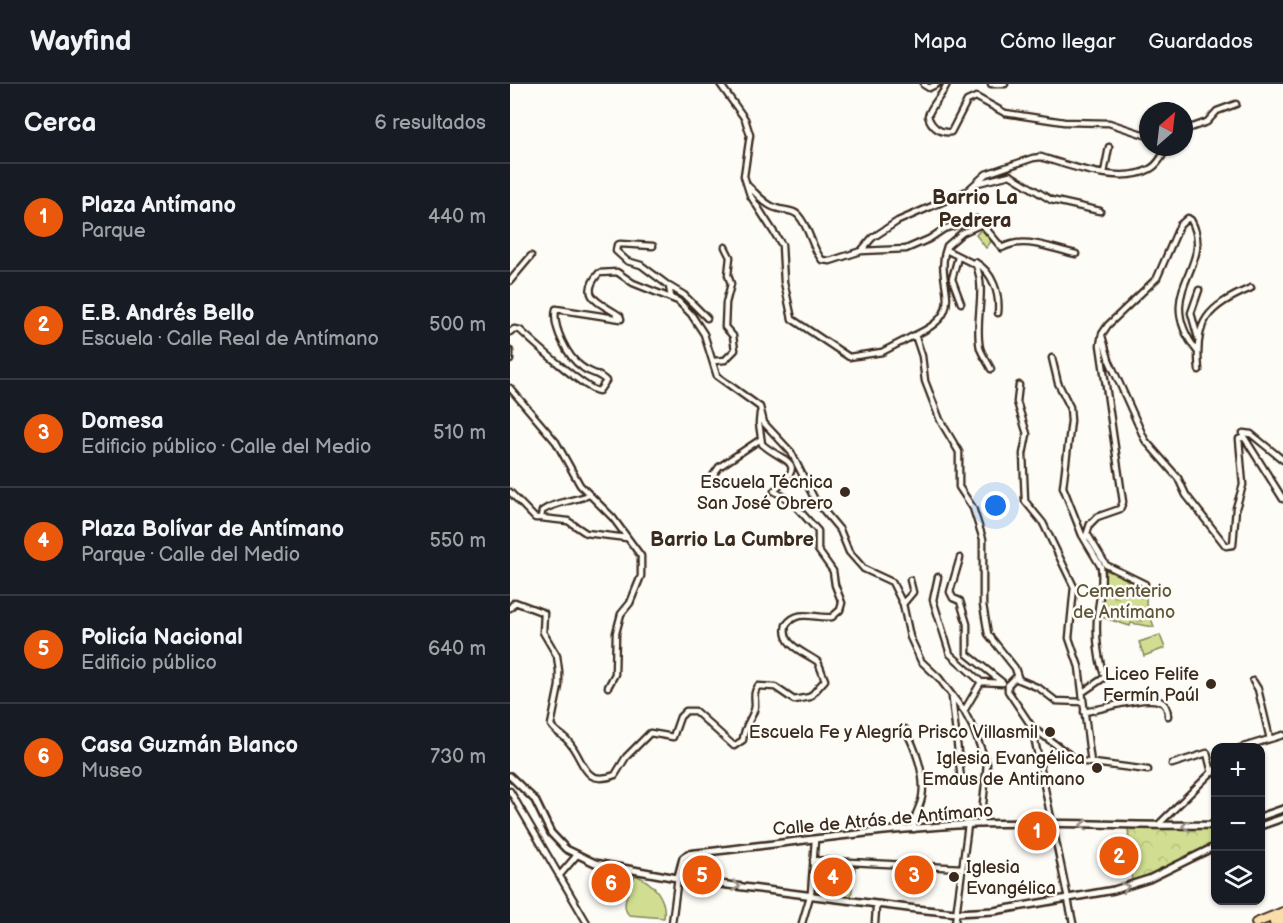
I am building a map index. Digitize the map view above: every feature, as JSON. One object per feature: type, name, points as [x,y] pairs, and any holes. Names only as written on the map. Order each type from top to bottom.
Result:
[{"type":"highway","points":[[1256,923],[1283,912]]},
{"type":"highway","points":[[1274,923],[1283,920]]},
{"type":"street","points":[[720,84],[745,119],[750,135],[744,176],[753,202],[762,210],[782,245],[784,282],[790,313],[796,324],[849,357],[882,352],[934,326],[942,316],[946,305],[946,250],[954,239],[982,224]]},
{"type":"street","points":[[924,85],[929,88],[937,84]]},
{"type":"street","points":[[947,84],[942,97],[932,106],[928,116],[930,122],[942,132],[951,132],[968,101],[976,97],[1005,113],[1064,122],[1109,123],[1139,133]]},
{"type":"street","points":[[992,84],[1005,84]]},
{"type":"street","points":[[1193,127],[1207,122],[1217,111],[1236,104]]},
{"type":"street","points":[[1104,173],[1109,147]]},
{"type":"street","points":[[861,251],[872,238],[898,220],[967,191],[986,174],[1033,158],[1041,157],[1104,173],[1126,174],[1149,170],[1161,156]]},
{"type":"street","points":[[975,183],[1010,175],[1051,200],[1100,211]]},
{"type":"street","points":[[746,183],[766,203],[776,208],[794,211],[800,216],[822,260],[830,261],[861,251],[906,249],[964,221],[976,219],[1002,248],[1010,243],[1044,244],[1076,254]]},
{"type":"street","points":[[1083,692],[1105,677],[1101,663],[1097,621],[1102,574],[1087,537],[1090,524],[1097,517],[1120,509],[1123,502],[1100,345],[1101,334],[1114,318],[1157,278],[1180,225],[1188,218],[1197,231],[1198,246],[1186,276],[1178,309],[1185,334],[1197,351]]},
{"type":"street","points":[[653,246],[620,244],[616,249],[619,255],[642,265],[684,295],[707,318]]},
{"type":"street","points":[[714,361],[725,360],[735,350],[733,336],[725,327],[726,303],[731,284],[728,275],[730,257],[725,247]]},
{"type":"street","points":[[946,250],[976,265],[979,275],[980,347],[991,369]]},
{"type":"street","points":[[510,281],[531,256]]},
{"type":"street","points":[[958,257],[952,279],[961,303]]},
{"type":"street","points":[[970,262],[978,264],[994,285],[1000,297],[998,313]]},
{"type":"street","points":[[510,330],[520,330],[568,373],[589,388],[599,392],[606,381],[580,366],[572,358],[557,326],[556,309],[621,319],[620,316],[594,299],[589,288],[596,276],[603,272],[617,272],[633,283],[671,297],[691,314],[704,334],[717,376],[760,407],[764,423],[790,452],[815,500],[840,530],[849,552],[864,569],[892,582],[903,604],[910,637],[921,661],[964,711],[987,764],[981,824]]},
{"type":"street","points":[[669,286],[671,297]]},
{"type":"street","points":[[1199,370],[1197,351],[1200,343],[1200,327],[1213,310],[1233,294],[1251,288]]},
{"type":"street","points":[[1199,290],[1191,313],[1200,343]]},
{"type":"street","points":[[1101,334],[1108,360],[1145,440],[1178,478],[1186,495],[1217,538],[1228,547],[1236,539],[1236,508],[1244,485],[1238,446],[1239,439],[1245,437]]},
{"type":"street","points":[[915,335],[922,356],[925,381],[940,420],[958,452],[959,487],[974,508],[983,539],[983,605],[988,634],[1015,668],[1020,680]]},
{"type":"street","points":[[510,351],[510,360]]},
{"type":"street","points":[[1052,358],[1058,383],[1070,407],[1071,421],[1063,487],[1072,513],[1106,565],[1145,584]]},
{"type":"street","points":[[1019,385],[1017,402],[1027,434],[1023,454],[1025,501],[1048,534],[1074,588],[1069,638],[1077,657],[1091,763]]},
{"type":"street","points":[[510,388],[556,442],[567,465],[589,495],[613,518],[641,556],[641,576],[630,603],[621,614],[616,633],[615,674],[608,687]]},
{"type":"street","points":[[510,608],[516,602],[544,613],[543,632],[557,656],[559,671],[559,686],[551,725],[573,746],[589,775],[598,779],[615,775],[626,757],[650,733],[673,737],[680,717],[686,711],[694,711],[734,746],[742,740],[744,726],[755,707],[754,695],[758,686],[775,687],[794,700],[810,697],[825,680],[821,667],[818,662],[789,642],[785,637],[786,625],[795,616],[804,614],[832,617],[840,610],[842,603],[835,585],[833,571],[818,550],[818,531],[787,497],[774,491],[792,473],[789,459],[765,446],[761,440],[760,407]]},
{"type":"street","points":[[1283,460],[1251,434],[1244,433],[1283,499]]},
{"type":"street","points":[[709,481],[719,467],[761,440]]},
{"type":"street","points":[[510,492],[518,497],[531,516],[568,521],[586,532],[627,538]]},
{"type":"street","points":[[541,518],[542,511],[552,504],[565,504],[589,495]]},
{"type":"street","points":[[960,558],[950,592],[953,598],[960,601],[967,624],[967,654],[1008,685]]},
{"type":"street","points":[[938,577],[933,600],[950,654],[981,682],[1002,682]]},
{"type":"street","points":[[903,604],[913,592],[910,580]]},
{"type":"street","points":[[1082,702],[1056,701],[1039,688],[1015,678],[1008,685],[1008,691],[1032,727],[1078,762],[1148,770]]},
{"type":"street","points":[[1253,681],[1258,689],[1270,739]]},
{"type":"street","points":[[964,711],[981,682]]},
{"type":"street","points":[[951,694],[961,779]]},
{"type":"street","points":[[1084,712],[1143,701],[1159,701],[1165,705],[1168,717]]},
{"type":"street","points":[[1032,727],[1073,923]]},
{"type":"street","points":[[905,729],[915,748],[923,794],[914,820],[914,829]]},
{"type":"street","points":[[1255,743],[1283,735]]},
{"type":"street","points":[[1172,764],[1207,753],[1211,769]]},
{"type":"street","points":[[1156,827],[1211,774]]},
{"type":"street","points":[[510,776],[535,800],[551,833],[566,849],[595,863],[678,877],[956,913],[994,911],[1142,882],[1211,848]]},
{"type":"street","points":[[510,791],[586,923]]},
{"type":"street","points":[[1265,819],[1283,809]]},
{"type":"street","points":[[1265,820],[1283,818]]},
{"type":"street","name":"Calle de Atrás de Antímano","points":[[678,877],[683,858],[688,854],[914,829],[981,824],[1156,827],[1211,825]]},
{"type":"street","points":[[955,923],[968,825]]},
{"type":"street","points":[[802,923],[810,894],[815,840]]},
{"type":"street","points":[[559,876],[577,855]]},
{"type":"street","points":[[813,860],[962,868]]},
{"type":"street","points":[[672,923],[678,877]]},
{"type":"street","points":[[875,923],[879,904]]},
{"type":"green space","points":[[983,227],[993,239],[986,248],[976,235]]},
{"type":"green space","name":"Cementerio de Antímano","points":[[1106,570],[1147,587],[1146,603],[1154,627],[1131,623],[1130,626],[1098,616]]},
{"type":"green space","points":[[1160,635],[1165,648],[1144,656],[1139,642]]},
{"type":"green space","points":[[1018,824],[1054,824],[1056,838],[1022,842]]},
{"type":"green space","points":[[1211,825],[1211,847],[1132,884],[1128,828]]},
{"type":"green space","points":[[813,860],[856,862],[851,897],[811,893]]},
{"type":"green space","points":[[635,875],[653,886],[661,897],[664,918],[629,915],[626,911],[625,901]]},
{"type":"place","name":"Escuela Técnica San José Obrero","points":[[845,492]]},
{"type":"place","name":"Liceo Felife Fermín Paúl","points":[[1211,684]]},
{"type":"place","name":"Escuela Fe y Alegría Prisco Villasmil","points":[[1050,732]]},
{"type":"place","name":"Iglesia Evangélica Emaus de Antimano","points":[[1097,768]]},
{"type":"place","name":"Plaza Antímano","points":[[1037,831]]},
{"type":"place","name":"E.B. Andrés Bello","points":[[1119,856]]},
{"type":"place","name":"Policía Nacional","points":[[702,875]]},
{"type":"place","name":"Domesa","points":[[914,875]]},
{"type":"place","name":"Plaza Bolívar de Antímano","points":[[833,877]]},
{"type":"place","name":"Iglesia Evangélica","points":[[954,877]]},
{"type":"place","name":"Casa Guzmán Blanco","points":[[611,883]]},
{"type":"district","name":"Barrio La Pedrera","points":[[975,210]]},
{"type":"district","name":"Barrio La Cumbre","points":[[732,540]]}]
